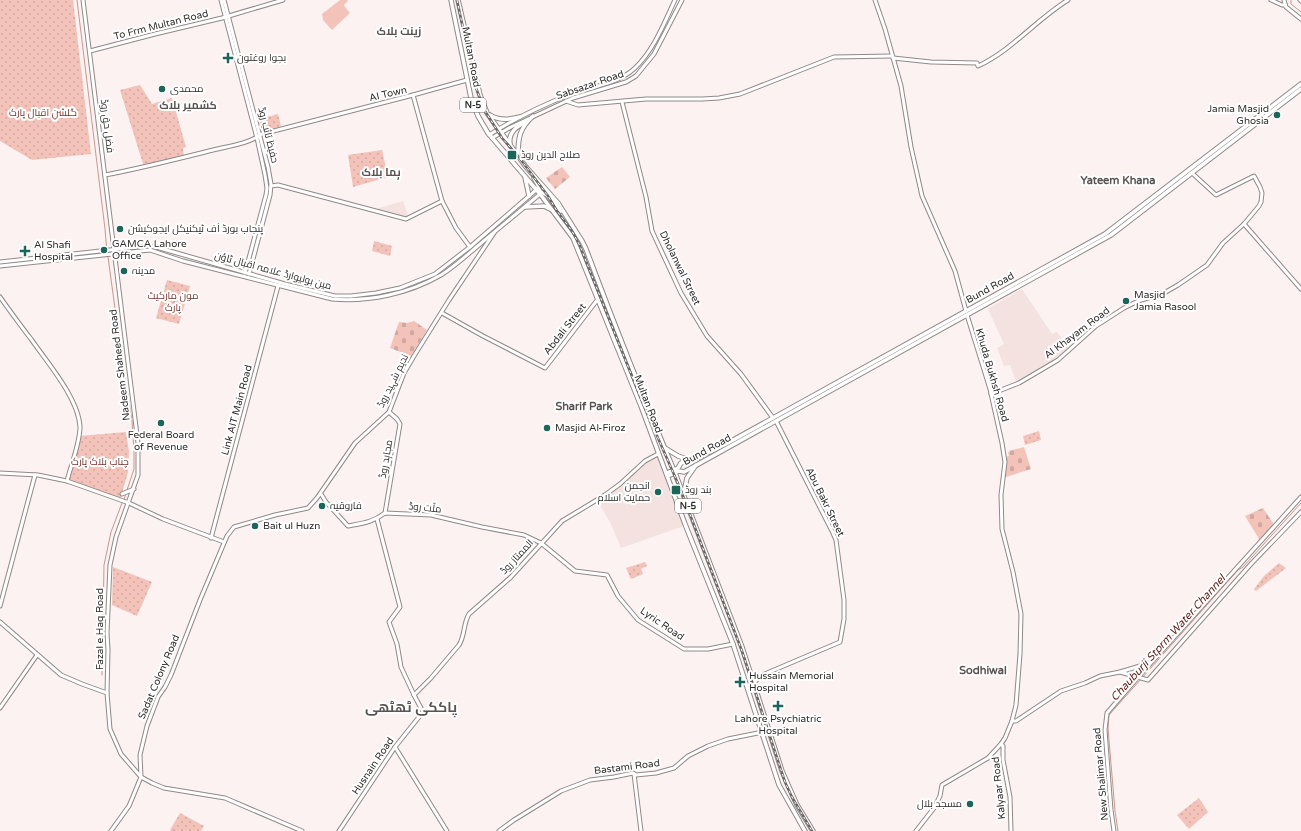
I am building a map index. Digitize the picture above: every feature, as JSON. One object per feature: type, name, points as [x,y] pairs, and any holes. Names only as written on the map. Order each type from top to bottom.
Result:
[{"type":"main road","name":"Multan Road","points":[[451,0],[471,98],[478,116],[490,136],[539,191],[573,238],[641,406],[685,524],[733,644],[782,790],[805,831]]},
{"type":"main road","name":"Multan Road","points":[[458,0],[480,95],[487,113],[526,167],[558,203],[584,245],[603,296],[675,471],[742,647],[778,760],[791,792],[813,831]]},
{"type":"main road","name":"Bund Road","points":[[775,420],[1105,234],[1301,84]]},
{"type":"main road","name":"Bund Road","points":[[667,475],[675,471],[681,463],[692,460],[721,447],[775,420],[1111,235],[1301,89]]},
{"type":"main road","points":[[487,113],[502,120],[512,120],[520,117]]},
{"type":"main road","points":[[511,146],[509,141],[513,131],[516,127],[533,116]]},
{"type":"main road","points":[[518,156],[520,134],[527,121]]},
{"type":"main road","points":[[526,167],[538,185],[539,191],[547,195],[567,217]]},
{"type":"main road","points":[[524,175],[529,196]]},
{"type":"main road","points":[[525,206],[544,206],[553,210]]},
{"type":"main road","name":"Bund Road","points":[[675,471],[684,472],[764,425]]},
{"type":"main road","points":[[664,447],[678,456],[692,460]]},
{"type":"main road","points":[[684,494],[687,478],[697,464]]},
{"type":"main road","points":[[772,762],[778,760]]},
{"type":"street","name":"فضل حق روڈ","points":[[83,0],[105,175],[113,254]]},
{"type":"street","name":"حفیظ تائب روڈ","points":[[221,0],[260,135],[271,186],[270,195],[245,273]]},
{"type":"street","name":"حفیظ تائب روڈ","points":[[224,0],[257,138],[267,188],[249,274]]},
{"type":"street","name":"To Frm Multan Road","points":[[90,51],[227,17],[283,0]]},
{"type":"street","name":"Sabsazar Road","points":[[490,136],[520,117],[628,74],[649,52],[675,0]]},
{"type":"street","name":"Sabsazar Road","points":[[499,131],[566,101],[572,96],[626,82],[636,76],[654,54],[682,0]]},
{"type":"street","points":[[875,0],[902,89],[911,147],[922,196],[955,271],[966,311]]},
{"type":"street","points":[[566,101],[578,105],[646,99],[702,100],[740,94],[834,57],[892,57],[931,62],[977,63],[978,66],[993,58],[1054,8],[1068,0]]},
{"type":"street","points":[[1271,0],[1282,5],[1284,4]]},
{"type":"street","points":[[1284,0],[1284,4],[1288,9],[1301,19]]},
{"type":"street","points":[[413,95],[467,80]]},
{"type":"street","name":"AI Town","points":[[260,135],[413,95],[442,201],[456,228],[470,247]]},
{"type":"street","name":"Dholanwal Street","points":[[622,102],[646,197],[652,231],[681,293],[707,336],[741,374],[775,420]]},
{"type":"street","points":[[105,175],[184,158],[257,138],[260,135]]},
{"type":"street","name":"Al Khayam Road","points":[[991,394],[1017,384],[1058,360],[1096,326],[1124,308],[1138,301],[1164,293],[1207,265],[1223,243],[1244,224],[1259,206],[1262,199],[1260,187],[1254,176],[1216,195],[1192,173]]},
{"type":"street","points":[[271,186],[278,185],[406,220],[442,201]]},
{"type":"street","name":"مین بولیوارڈ علامہ اقبال ٹاؤن","points":[[0,262],[152,246],[291,286],[335,296],[376,293],[400,288],[435,274],[470,247],[529,196],[539,191]]},
{"type":"street","name":"مین بولیوارڈ علامہ اقبال ٹاؤن","points":[[0,266],[150,250],[183,261],[332,299],[349,300],[385,296],[424,284],[442,275],[494,233],[525,206],[539,191]]},
{"type":"street","points":[[1244,224],[1301,289]]},
{"type":"street","name":"ندیم شہید روڈ","points":[[224,542],[234,527],[308,508],[320,494],[355,443],[389,412],[404,373],[494,233]]},
{"type":"street","name":"Nadeem Shaheed Road","points":[[113,254],[138,443],[138,475]]},
{"type":"street","name":"Link AIT Main Road","points":[[211,538],[278,286]]},
{"type":"street","points":[[0,297],[53,370],[77,411],[79,419],[79,436],[67,481]]},
{"type":"street","name":"Abdali Street","points":[[442,313],[545,368],[598,299]]},
{"type":"street","name":"Khuda Bukhsh Road","points":[[967,315],[991,394],[1002,443],[1005,462],[1001,495],[1002,529],[1013,572],[1021,614],[1016,705],[1012,721],[1001,744]]},
{"type":"street","name":"مجاہد روڈ","points":[[386,513],[400,424],[389,412]]},
{"type":"street","name":"Abu Bakr Street","points":[[760,676],[840,642],[844,620],[844,600],[836,540],[775,420]]},
{"type":"street","name":"الممتاز روڈ","points":[[414,695],[431,678],[459,645],[462,640],[466,620],[469,614],[511,577],[562,521],[605,495],[620,484],[645,461],[658,454]]},
{"type":"street","points":[[0,473],[52,477],[67,481],[121,500],[211,538],[224,542]]},
{"type":"street","points":[[0,606],[35,475]]},
{"type":"street","name":"Fazal e Haq Road","points":[[138,475],[116,537],[110,565],[108,585],[107,693],[110,729],[121,754],[141,777]]},
{"type":"street","points":[[122,494],[134,489]]},
{"type":"street","points":[[320,494],[348,526],[368,523],[386,513]]},
{"type":"street","name":"New Shalimar Road","points":[[1114,831],[1108,779],[1105,730],[1105,719],[1110,709],[1301,497]]},
{"type":"street","points":[[1120,672],[1148,680],[1251,564],[1301,512]]},
{"type":"street","name":"ملّت روڈ","points":[[386,513],[431,515],[524,535],[541,543]]},
{"type":"street","points":[[377,519],[400,606],[389,622],[397,644],[401,667],[414,695]]},
{"type":"street","name":"Sadat Colony Road","points":[[141,777],[140,755],[147,726],[158,697],[171,675],[224,542]]},
{"type":"street","name":"Lyric Road","points":[[541,543],[575,571],[607,575],[618,596],[638,620],[684,649],[708,649],[733,644]]},
{"type":"street","points":[[0,622],[37,655],[65,677],[107,693]]},
{"type":"street","points":[[0,708],[37,655]]},
{"type":"street","points":[[1012,721],[1016,721],[1061,690],[1085,683],[1100,676],[1120,672],[1152,662]]},
{"type":"street","points":[[751,673],[760,676],[754,683]]},
{"type":"street","name":"Husnain Road","points":[[339,831],[395,747],[423,712],[414,695]]},
{"type":"street","name":"Bastami Road","points":[[499,831],[561,791],[590,780],[633,773],[656,773],[674,768],[688,756],[708,746],[728,739],[763,732]]},
{"type":"street","points":[[916,831],[934,808],[940,796],[942,785],[988,758],[1001,744]]},
{"type":"street","name":"Kalyaar Road","points":[[1001,744],[1003,746],[1003,760],[1010,797],[1010,831]]},
{"type":"street","points":[[395,747],[447,831]]},
{"type":"street","points":[[634,774],[641,831]]},
{"type":"street","points":[[111,831],[129,806],[141,777],[164,788],[225,798],[302,831]]},
{"type":"shaded area","points":[[403,201],[408,216],[405,217],[376,209]]},
{"type":"shaded area","points":[[1022,289],[1052,334],[1057,332],[1069,349],[1056,360],[1017,384],[1010,365],[1004,366],[997,348],[1004,344],[988,309]]},
{"type":"shaded area","points":[[658,454],[687,525],[621,548],[610,522],[597,500],[620,484],[640,465]]},
{"type":"green space","name":"گلشنِ اقبال پارک","points":[[0,0],[73,0],[91,154],[32,160],[0,141]]},
{"type":"green space","points":[[340,0],[348,1],[344,5],[350,13],[332,30],[323,20],[322,14]]},
{"type":"green space","points":[[140,85],[152,104],[172,98],[186,147],[183,148],[184,158],[144,167],[120,90]]},
{"type":"green space","points":[[278,114],[281,126],[263,132],[259,119]]},
{"type":"green space","points":[[382,150],[388,177],[353,187],[348,155]]},
{"type":"green space","points":[[562,167],[570,177],[555,189],[546,178]]},
{"type":"green space","points":[[374,241],[392,246],[390,256],[372,251]]},
{"type":"green space","name":"مون مارکیٹ پارک","points":[[167,280],[190,286],[179,324],[156,318]]},
{"type":"green space","points":[[414,321],[427,330],[411,356],[390,348],[399,322],[407,323]]},
{"type":"green space","points":[[1039,431],[1041,440],[1025,445],[1023,436]]},
{"type":"green space","name":"چناب بلاک پارک","points":[[126,432],[129,452],[128,472],[120,500],[67,481],[79,436]]},
{"type":"green space","points":[[1024,447],[1031,469],[1003,478],[1005,462],[1007,461],[1006,457],[1009,456],[1009,451]]},
{"type":"green space","points":[[1263,508],[1275,526],[1261,542],[1245,516]]},
{"type":"green space","points":[[645,562],[647,566],[641,569],[643,574],[631,579],[626,568]]},
{"type":"green space","points":[[1279,563],[1286,568],[1256,591],[1254,589],[1264,576]]},
{"type":"green space","points":[[113,567],[152,582],[137,616],[112,605]]},
{"type":"green space","points":[[1199,798],[1208,812],[1189,829],[1177,815]]},
{"type":"green space","points":[[180,813],[204,826],[201,831],[171,831],[170,830]]},
{"type":"waterway","points":[[77,0],[107,253]]},
{"type":"waterway","points":[[1291,0],[1291,4],[1301,12]]},
{"type":"waterway","points":[[108,257],[132,421],[134,469],[127,490]]},
{"type":"waterway","points":[[124,500],[126,493]]},
{"type":"waterway","points":[[102,675],[104,565],[111,532],[122,503]]},
{"type":"waterway","name":"Chauburji Stprm Water Channel","points":[[1118,831],[1108,728],[1109,715],[1238,570],[1243,567],[1301,503]]},
{"type":"railway","points":[[457,0],[476,88],[485,111],[502,138],[518,156],[548,196],[572,231],[580,246],[643,404],[680,488],[742,651],[785,782],[812,831]]},
{"type":"place","name":"بجوا روغتون","points":[[228,58]]},
{"type":"place","name":"محمدی","points":[[162,89]]},
{"type":"place","name":"Jamia Masjid Ghosia","points":[[1277,115]]},
{"type":"place","name":"صلاح الدین روڈ","points":[[512,155]]},
{"type":"place","name":"پنجاب بورڈ آف ٹیکنیکل ایجوکیشن","points":[[120,229]]},
{"type":"place","name":"GAMCA Lahore Office","points":[[104,250]]},
{"type":"place","name":"Al Shafi Hospital","points":[[25,251]]},
{"type":"place","name":"مدینہ","points":[[124,271]]},
{"type":"place","name":"Masjid Jamia Rasool","points":[[1126,301]]},
{"type":"place","name":"Federal Board of Revenue","points":[[161,423]]},
{"type":"place","name":"Masjid Al-Firoz","points":[[547,428]]},
{"type":"place","name":"بند روڈ","points":[[676,490]]},
{"type":"place","name":"انجمن حمایتِ اسلام","points":[[658,492]]},
{"type":"place","name":"فاروقیہ","points":[[322,506]]},
{"type":"place","name":"Bait ul Huzn","points":[[255,526]]},
{"type":"place","name":"Hussain Memorial Hospital","points":[[740,682]]},
{"type":"place","name":"Lahore Psychiatric Hospital","points":[[778,706]]},
{"type":"place","name":"مسجد بلال","points":[[970,804]]},
{"type":"district","name":"زینت بلاک","points":[[399,31]]},
{"type":"district","name":"کشمیر بلاک","points":[[188,105]]},
{"type":"district","name":"ہما بلاک","points":[[381,172]]},
{"type":"district","name":"Yateem Khana","points":[[1118,180]]},
{"type":"district","name":"Sharif Park","points":[[584,406]]},
{"type":"district","name":"Sodhiwal","points":[[983,670]]},
{"type":"district","name":"پاککی ٹھٹھی","points":[[411,707]]}]
